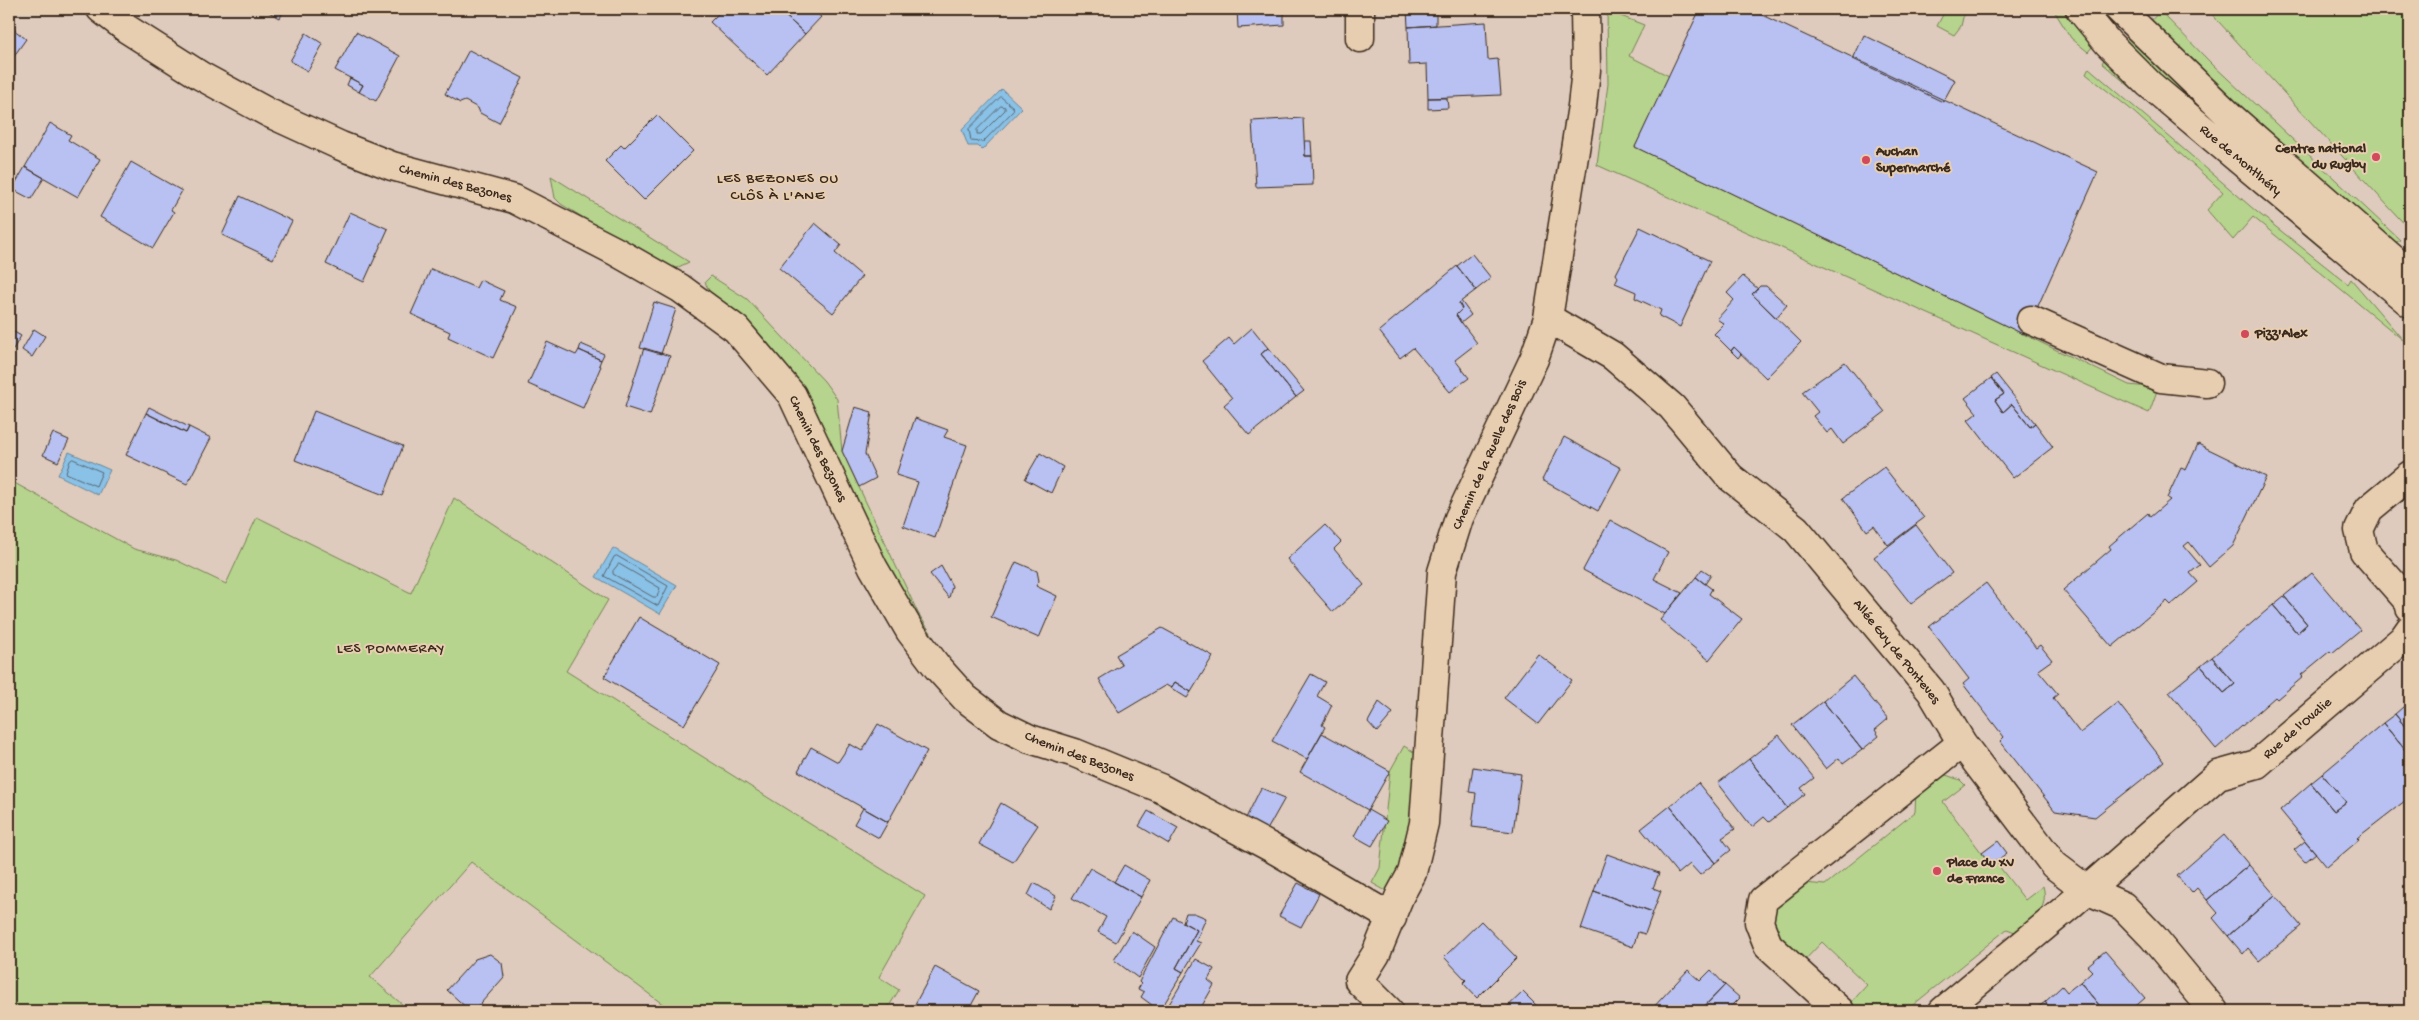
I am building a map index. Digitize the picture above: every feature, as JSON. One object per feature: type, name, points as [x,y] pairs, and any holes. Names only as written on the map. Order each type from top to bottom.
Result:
[{"type":"street","name":"Chemin des Bezones","points":[[100,9],[127,29],[201,76],[269,113],[341,146],[392,166],[514,199],[615,251],[680,288],[736,329],[792,395],[882,583],[910,632],[938,668],[965,698],[999,724],[1030,739],[1075,753],[1160,788],[1272,848],[1392,918]]},
{"type":"street","points":[[1360,9],[1360,38]]},
{"type":"street","name":"Chemin de la Ruelle des Bois","points":[[1389,1011],[1359,981],[1376,954],[1400,895],[1412,873],[1424,823],[1442,572],[1459,518],[1534,359],[1548,318],[1582,106],[1586,70],[1585,9]]},
{"type":"street","name":"Rue de Montlhéry","points":[[2080,9],[2108,43],[2148,84],[2410,303]]},
{"type":"street","name":"Rue de Montlhéry","points":[[2119,9],[2232,118],[2410,274]]},
{"type":"street","name":"Allée Guy de Ponteves","points":[[1548,318],[1621,362],[1672,407],[1730,477],[1796,529],[1930,691],[1962,743],[2054,865],[2087,890],[2123,906],[2152,937],[2214,1011]]},
{"type":"street","points":[[2031,320],[2161,378],[2207,383]]},
{"type":"street","name":"Rue de l'Ovalie","points":[[2087,890],[2218,775],[2257,764],[2403,639],[2410,625],[2409,602],[2364,551],[2359,530],[2369,509],[2410,474]]},
{"type":"street","points":[[1840,1011],[1768,945],[1759,922],[1763,900],[1962,743]]},
{"type":"street","points":[[1943,1011],[2087,890]]},
{"type":"green space","points":[[1607,9],[1621,9],[1618,15],[1644,25],[1629,56],[1669,76],[1635,147],[2129,385],[2158,388],[2149,413],[1597,165],[1608,84]]},
{"type":"green space","points":[[1946,9],[1965,9],[1961,26],[1954,35],[1937,26]]},
{"type":"green space","points":[[2053,9],[2065,9],[2095,43],[2088,52],[2071,38]]},
{"type":"green space","name":"Centre national du Rugby","points":[[2207,9],[2410,9],[2410,230]]},
{"type":"green space","points":[[2160,11],[2212,64],[2400,240],[2392,245],[2147,25]]},
{"type":"green space","points":[[2129,37],[2277,182],[2122,44]]},
{"type":"green space","points":[[2106,56],[2335,251],[2330,256],[2102,63]]},
{"type":"green space","points":[[2089,68],[2257,212],[2348,284],[2351,279],[2403,340],[2253,217],[2233,240],[2207,210],[2223,192],[2128,107],[2086,74]]},
{"type":"green space","points":[[551,176],[689,262],[672,270],[662,266],[561,204],[555,198]]},
{"type":"green space","points":[[711,276],[747,299],[824,381],[837,399],[842,451],[918,613],[933,636],[913,619],[872,537],[817,413],[799,384],[709,291],[705,282]]},
{"type":"green space","points":[[9,480],[134,549],[176,560],[226,584],[257,517],[411,593],[454,498],[608,600],[566,671],[925,896],[879,977],[899,990],[886,1011],[672,1011],[471,862],[370,977],[410,1011],[9,1011]]},
{"type":"green space","points":[[1404,746],[1420,756],[1409,829],[1393,895],[1372,883],[1380,868],[1390,771]]},
{"type":"green space","points":[[1946,775],[1960,780],[1965,785],[1943,802],[1991,865],[1995,861],[2025,900],[2043,886],[2044,901],[2042,907],[2035,918],[2020,934],[2007,929],[1908,1009],[1910,1011],[1854,1011],[1848,1006],[1867,985],[1822,942],[1802,963],[1781,944],[1774,932],[1773,916],[1775,905],[1805,883],[1825,885],[1915,812],[1916,791],[1935,777]]},
{"type":"water","points":[[1002,89],[1022,108],[982,150],[978,146],[968,146],[962,130]]},
{"type":"water","points":[[69,452],[110,470],[98,495],[58,475]]},
{"type":"water","points":[[613,548],[677,585],[660,614],[596,577]]},
{"type":"building","points":[[263,9],[285,9],[280,18]]},
{"type":"building","points":[[723,9],[778,9],[805,34],[767,75],[710,22]]},
{"type":"building","points":[[778,9],[812,9],[821,17],[805,34]]},
{"type":"building","points":[[1237,9],[1284,9],[1284,25],[1238,28]]},
{"type":"building","points":[[1407,9],[1436,9],[1436,25],[1408,27]]},
{"type":"building","name":"Auchan Supermarché","points":[[1700,9],[1749,9],[2098,172],[2038,306],[2023,334],[1635,147]]},
{"type":"building","points":[[1486,22],[1488,60],[1498,59],[1501,95],[1428,98],[1427,64],[1409,65],[1408,27]]},
{"type":"building","points":[[9,26],[26,39],[9,63]]},
{"type":"building","points":[[356,32],[400,56],[376,101],[359,92],[363,85],[335,70]]},
{"type":"building","points":[[306,33],[323,44],[308,71],[290,61]]},
{"type":"building","points":[[1864,35],[1955,80],[1943,102],[1853,59]]},
{"type":"building","points":[[469,50],[523,78],[499,123],[480,113],[478,108],[465,101],[460,103],[445,94]]},
{"type":"building","points":[[350,78],[363,85],[359,92],[347,85]]},
{"type":"building","points":[[1428,98],[1447,98],[1448,108],[1428,109]]},
{"type":"building","points":[[657,115],[693,151],[644,200],[605,161],[621,145],[624,148]]},
{"type":"building","points":[[1303,118],[1305,156],[1312,156],[1313,185],[1256,187],[1252,121]]},
{"type":"building","points":[[50,123],[71,135],[68,140],[100,159],[78,197],[25,167]]},
{"type":"building","points":[[1305,141],[1311,141],[1312,156],[1305,156]]},
{"type":"building","points":[[131,162],[182,191],[171,210],[174,212],[153,248],[100,217]]},
{"type":"building","points":[[25,167],[44,178],[31,199],[12,189]]},
{"type":"building","points":[[240,196],[292,221],[273,259],[222,235]]},
{"type":"building","points":[[350,212],[388,229],[364,282],[326,264]]},
{"type":"building","points":[[815,223],[841,245],[835,253],[862,276],[833,313],[779,268]]},
{"type":"building","points":[[1640,227],[1710,261],[1680,327],[1659,316],[1661,310],[1635,298],[1636,292],[1615,283],[1618,277],[1616,274]]},
{"type":"building","points":[[1472,254],[1491,278],[1476,290],[1457,266]]},
{"type":"building","points":[[1457,266],[1476,290],[1459,303],[1462,309],[1456,315],[1477,343],[1455,360],[1469,378],[1450,392],[1413,348],[1400,358],[1379,331]]},
{"type":"building","points":[[431,269],[476,288],[480,280],[504,291],[500,300],[517,307],[493,358],[448,337],[450,332],[411,314]]},
{"type":"building","points":[[1743,276],[1758,289],[1752,294],[1801,342],[1766,378],[1734,347],[1731,351],[1714,334],[1724,324],[1717,319],[1734,300],[1727,293]]},
{"type":"building","points":[[1760,286],[1766,286],[1787,305],[1776,318],[1752,294]]},
{"type":"building","points":[[1461,301],[1471,315],[1461,323],[1456,315],[1462,309],[1459,303]]},
{"type":"building","points":[[654,302],[676,309],[661,354],[640,348]]},
{"type":"building","points":[[1252,328],[1268,348],[1261,354],[1296,397],[1249,435],[1224,405],[1232,398],[1202,361],[1229,338],[1234,344]]},
{"type":"building","points":[[9,329],[21,336],[9,356]]},
{"type":"building","points":[[34,329],[45,336],[32,357],[22,350]]},
{"type":"building","points":[[547,342],[576,355],[579,350],[601,360],[599,365],[601,366],[583,408],[528,384]]},
{"type":"building","points":[[581,344],[604,354],[601,360],[579,350]]},
{"type":"building","points":[[1734,347],[1741,354],[1738,358],[1731,351]]},
{"type":"building","points":[[644,348],[670,356],[650,415],[625,407]]},
{"type":"building","points":[[1268,348],[1304,391],[1296,397],[1261,354]]},
{"type":"building","points":[[1845,362],[1885,412],[1843,444],[1832,429],[1827,433],[1813,416],[1818,412],[1802,392]]},
{"type":"building","points":[[1996,374],[2035,423],[2030,427],[2012,404],[2003,412],[1995,400],[2004,394],[1991,378]]},
{"type":"building","points":[[1991,378],[2004,394],[1995,400],[2003,412],[2012,404],[2030,427],[2035,423],[2053,447],[2013,478],[1968,420],[1977,413],[1965,398]]},
{"type":"building","points":[[149,407],[189,427],[186,433],[146,413]]},
{"type":"building","points":[[855,407],[872,412],[865,454],[876,478],[859,487],[842,451]]},
{"type":"building","points":[[314,411],[403,446],[384,495],[295,460]]},
{"type":"building","points":[[146,413],[186,433],[189,427],[211,438],[187,484],[126,455]]},
{"type":"building","points":[[915,418],[948,430],[944,437],[967,445],[935,538],[903,526],[918,482],[896,475]]},
{"type":"building","points":[[53,433],[69,440],[58,462],[43,455]]},
{"type":"building","points":[[1564,437],[1621,468],[1598,511],[1542,480]]},
{"type":"building","points":[[2198,444],[2266,477],[2233,546],[2209,567],[2189,542],[2184,546],[2200,565],[2190,573],[2198,582],[2171,605],[2167,601],[2112,647],[2063,590],[2111,549],[2109,546],[2148,513],[2150,517],[2170,500],[2167,498],[2181,468],[2186,470]]},
{"type":"building","points":[[1040,453],[1063,467],[1051,493],[1025,479]]},
{"type":"building","points":[[1884,467],[1924,518],[1888,545],[1874,526],[1867,531],[1843,498]]},
{"type":"building","points":[[1610,520],[1668,552],[1654,579],[1682,593],[1665,614],[1583,570]]},
{"type":"building","points":[[1325,525],[1341,542],[1334,549],[1364,585],[1333,612],[1287,559]]},
{"type":"building","points":[[1916,525],[1952,573],[1911,604],[1874,557]]},
{"type":"building","points":[[1016,562],[1037,571],[1039,581],[1036,586],[1057,596],[1039,638],[991,617]]},
{"type":"building","points":[[941,566],[952,586],[949,598],[930,574]]},
{"type":"building","points":[[1702,569],[1711,575],[1705,584],[1696,577]]},
{"type":"building","points":[[2312,573],[2360,630],[2332,653],[2330,651],[2301,675],[2303,677],[2277,699],[2275,697],[2216,749],[2169,692],[2201,666],[2224,693],[2235,684],[2212,657],[2273,605],[2297,633],[2307,624],[2284,596]]},
{"type":"building","points":[[1696,577],[1712,589],[1709,594],[1742,619],[1709,660],[1660,620]]},
{"type":"building","points":[[1986,583],[2036,648],[2040,645],[2052,660],[2038,670],[2058,694],[2053,698],[2080,733],[2118,703],[2164,762],[2095,817],[2055,811],[2000,741],[2004,737],[1963,684],[1969,679],[1929,627]]},
{"type":"building","points":[[2284,596],[2307,624],[2297,633],[2273,605]]},
{"type":"building","points":[[639,617],[720,665],[684,725],[604,677]]},
{"type":"building","points":[[1162,628],[1213,656],[1191,692],[1175,682],[1171,688],[1166,685],[1119,713],[1099,679],[1122,665],[1116,655]]},
{"type":"building","points":[[1538,654],[1572,680],[1538,724],[1504,698]]},
{"type":"building","points":[[2212,657],[2235,684],[2224,693],[2201,666]]},
{"type":"building","points":[[1311,674],[1325,682],[1317,696],[1332,705],[1322,725],[1325,727],[1307,759],[1272,741]]},
{"type":"building","points":[[1853,676],[1888,719],[1875,730],[1879,736],[1862,750],[1823,701]]},
{"type":"building","points":[[1175,682],[1191,692],[1187,698],[1171,688]]},
{"type":"building","points":[[1823,701],[1862,750],[1843,764],[1839,758],[1826,769],[1792,725]]},
{"type":"building","points":[[2410,701],[2410,733],[2395,714]]},
{"type":"building","points":[[1379,702],[1393,713],[1377,732],[1368,722]]},
{"type":"building","points":[[2395,714],[2410,733],[2410,748],[2406,751],[2383,723]]},
{"type":"building","points":[[2383,723],[2406,751],[2410,748],[2410,797],[2357,838],[2359,840],[2327,867],[2280,810],[2311,783],[2334,811],[2346,802],[2322,774]]},
{"type":"building","points":[[878,724],[927,751],[888,822],[798,771],[811,747],[838,762],[850,744],[862,751]]},
{"type":"building","points":[[1322,733],[1390,771],[1368,810],[1300,772]]},
{"type":"building","points":[[1779,735],[1814,778],[1801,788],[1805,794],[1787,808],[1749,759]]},
{"type":"building","points":[[1749,759],[1787,808],[1769,822],[1764,817],[1752,827],[1718,783]]},
{"type":"building","points":[[1473,767],[1521,774],[1513,832],[1472,827],[1476,793],[1469,792]]},
{"type":"building","points":[[2322,774],[2346,802],[2334,811],[2311,783]]},
{"type":"building","points":[[1698,783],[1735,829],[1722,838],[1731,850],[1715,863],[1670,806]]},
{"type":"building","points":[[1261,788],[1285,798],[1267,830],[1246,818]]},
{"type":"building","points":[[1001,803],[1038,825],[1013,862],[979,844]]},
{"type":"building","points":[[1670,806],[1715,863],[1700,875],[1690,864],[1678,874],[1641,829]]},
{"type":"building","points":[[863,808],[888,822],[879,838],[854,824]]},
{"type":"building","points":[[1368,810],[1387,821],[1372,846],[1354,836]]},
{"type":"building","points":[[1148,811],[1178,828],[1169,844],[1139,826]]},
{"type":"building","points":[[2224,835],[2249,865],[2207,900],[2197,888],[2192,893],[2177,876]]},
{"type":"building","points":[[1998,841],[2007,853],[1991,865],[1982,853]]},
{"type":"building","points":[[2305,841],[2316,853],[2305,862],[2294,850]]},
{"type":"building","points":[[1607,854],[1659,873],[1653,888],[1661,891],[1653,912],[1594,891]]},
{"type":"building","points":[[1124,865],[1150,880],[1141,897],[1114,882]]},
{"type":"building","points":[[2249,865],[2275,895],[2228,936],[2213,918],[2218,913],[2207,900]]},
{"type":"building","points":[[1090,868],[1141,897],[1116,942],[1098,932],[1106,917],[1072,898]]},
{"type":"building","points":[[1034,883],[1056,896],[1049,909],[1028,895]]},
{"type":"building","points":[[1298,883],[1319,894],[1301,927],[1279,916]]},
{"type":"building","points":[[1594,891],[1653,912],[1645,934],[1638,932],[1633,947],[1581,929]]},
{"type":"building","points":[[2275,895],[2301,926],[2259,961],[2248,948],[2243,954],[2228,936]]},
{"type":"building","points":[[1186,913],[1194,913],[1206,918],[1196,941],[1201,943],[1183,972],[1176,968],[1197,930],[1183,922]]},
{"type":"building","points":[[1173,917],[1197,930],[1176,968],[1183,972],[1160,1011],[1141,997],[1144,992],[1138,989],[1141,984],[1139,982]]},
{"type":"building","points":[[1481,921],[1517,958],[1477,998],[1463,983],[1466,980],[1444,957]]},
{"type":"building","points":[[1132,931],[1155,947],[1138,978],[1114,960]]},
{"type":"building","points":[[2105,951],[2145,998],[2130,1011],[2104,1011],[2080,982],[2092,971],[2087,966]]},
{"type":"building","points":[[490,954],[502,963],[504,977],[474,1011],[470,1011],[447,990],[475,959]]},
{"type":"building","points":[[1196,959],[1214,969],[1208,980],[1214,985],[1199,1011],[1165,1011]]},
{"type":"building","points":[[935,967],[979,991],[968,1011],[927,1011],[915,1004]]},
{"type":"building","points":[[1688,970],[1700,981],[1711,970],[1725,985],[1700,1011],[1650,1011]]},
{"type":"building","points":[[2080,982],[2104,1011],[2053,1011],[2045,1002],[2062,986],[2067,992]]},
{"type":"building","points":[[1725,985],[1740,998],[1730,1008],[1733,1011],[1700,1011]]},
{"type":"building","points":[[1523,992],[1542,1011],[1503,1011]]},
{"type":"building","points":[[2045,1002],[2053,1011],[2033,1011]]},
{"type":"place","name":"Centre national du Rugby","points":[[2376,157]]},
{"type":"place","name":"Auchan Supermarché","points":[[1866,160]]},
{"type":"place","name":"Pizz'Alex","points":[[2245,334]]},
{"type":"place","name":"Place du XV de France","points":[[1937,871]]},
{"type":"district","name":"LES BEZONES OU CLÔS À L'ANE","points":[[778,188]]},
{"type":"district","name":"LES POMMERAY","points":[[391,649]]}]
